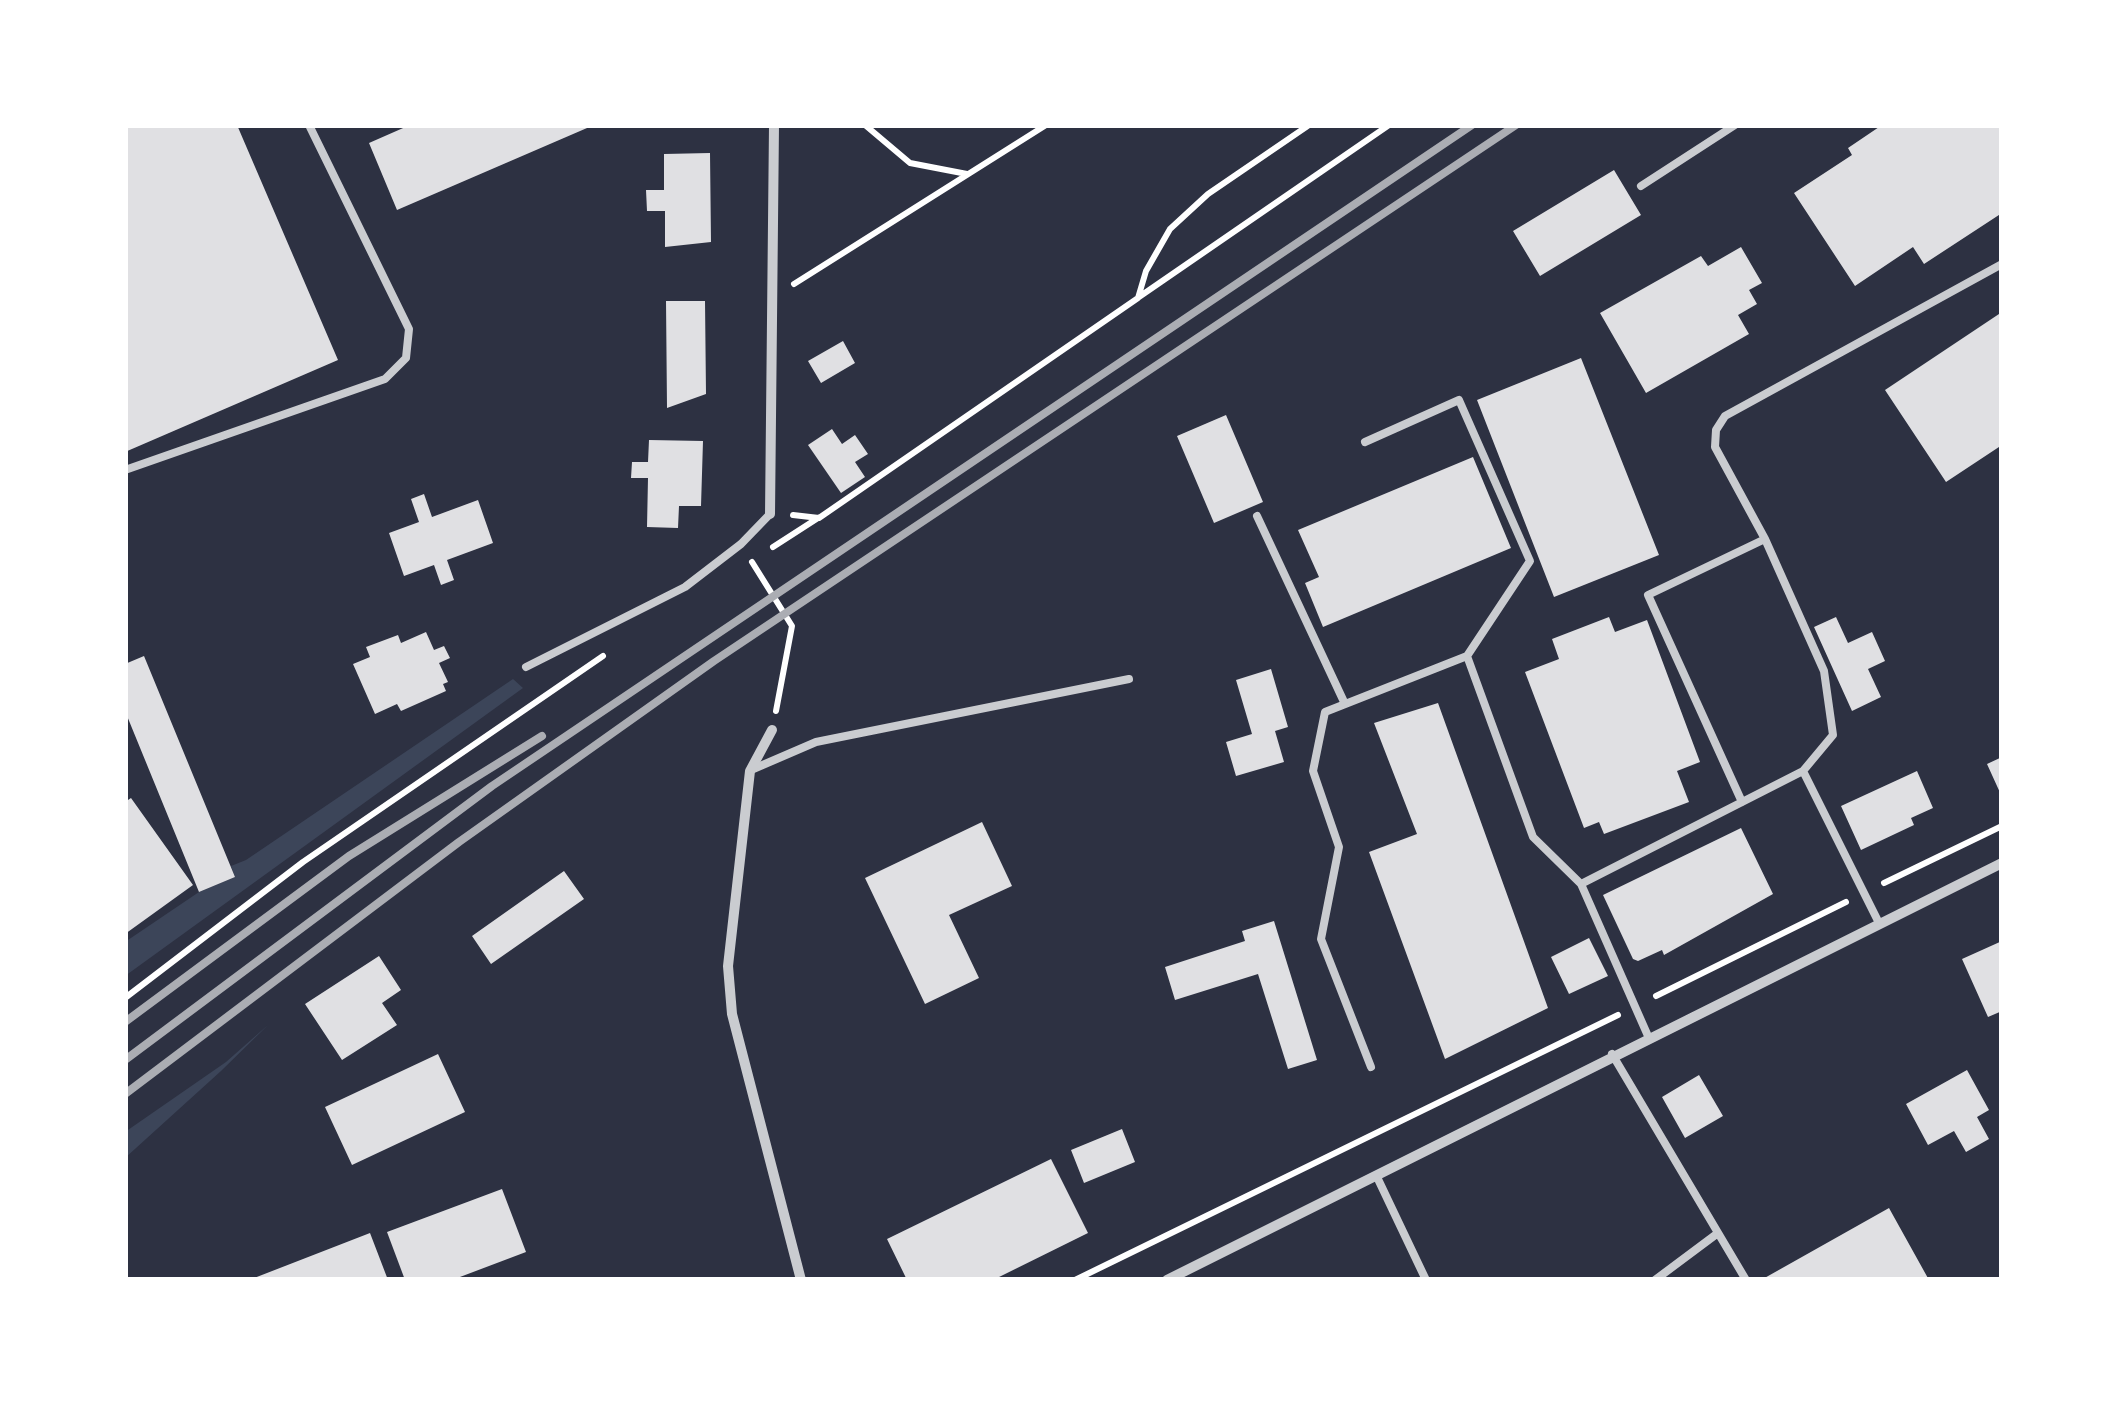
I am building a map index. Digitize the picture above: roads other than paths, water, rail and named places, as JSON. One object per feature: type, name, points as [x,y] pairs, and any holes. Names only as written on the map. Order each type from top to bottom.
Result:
[{"type":"street","points":[[770,514],[774,125]]},
{"type":"street","points":[[772,730],[750,771],[728,966],[732,1014],[801,1280]]},
{"type":"street","points":[[1167,1280],[1377,1177],[1648,1036],[2002,863]]},
{"type":"lane","points":[[125,470],[384,380],[406,358],[410,329],[310,125]]},
{"type":"lane","points":[[1640,186],[1736,125]]},
{"type":"lane","points":[[1582,884],[1803,772],[1833,735],[1824,671],[1766,539],[1715,447],[1716,430],[1725,416],[2002,264]]},
{"type":"lane","points":[[1365,442],[1459,400],[1530,561],[1467,656],[1325,712],[1313,771],[1339,847],[1320,939],[1371,1066]]},
{"type":"lane","points":[[526,667],[685,587],[741,544],[770,514]]},
{"type":"lane","points":[[1258,516],[1345,704]]},
{"type":"lane","points":[[1742,802],[1648,596],[1766,539]]},
{"type":"lane","points":[[1467,656],[1533,837],[1582,884],[1648,1036]]},
{"type":"lane","points":[[750,771],[816,742],[1130,679]]},
{"type":"lane","points":[[1803,772],[1879,923]]},
{"type":"lane","points":[[1612,1054],[1746,1280]]},
{"type":"lane","points":[[1377,1177],[1426,1280]]},
{"type":"lane","points":[[1655,1280],[1718,1233]]},
{"type":"railway","points":[[125,1060],[492,786],[1472,125]]},
{"type":"railway","points":[[125,1094],[459,842],[714,661],[1516,125]]},
{"type":"railway","points":[[125,1022],[349,856],[542,736]]}]
